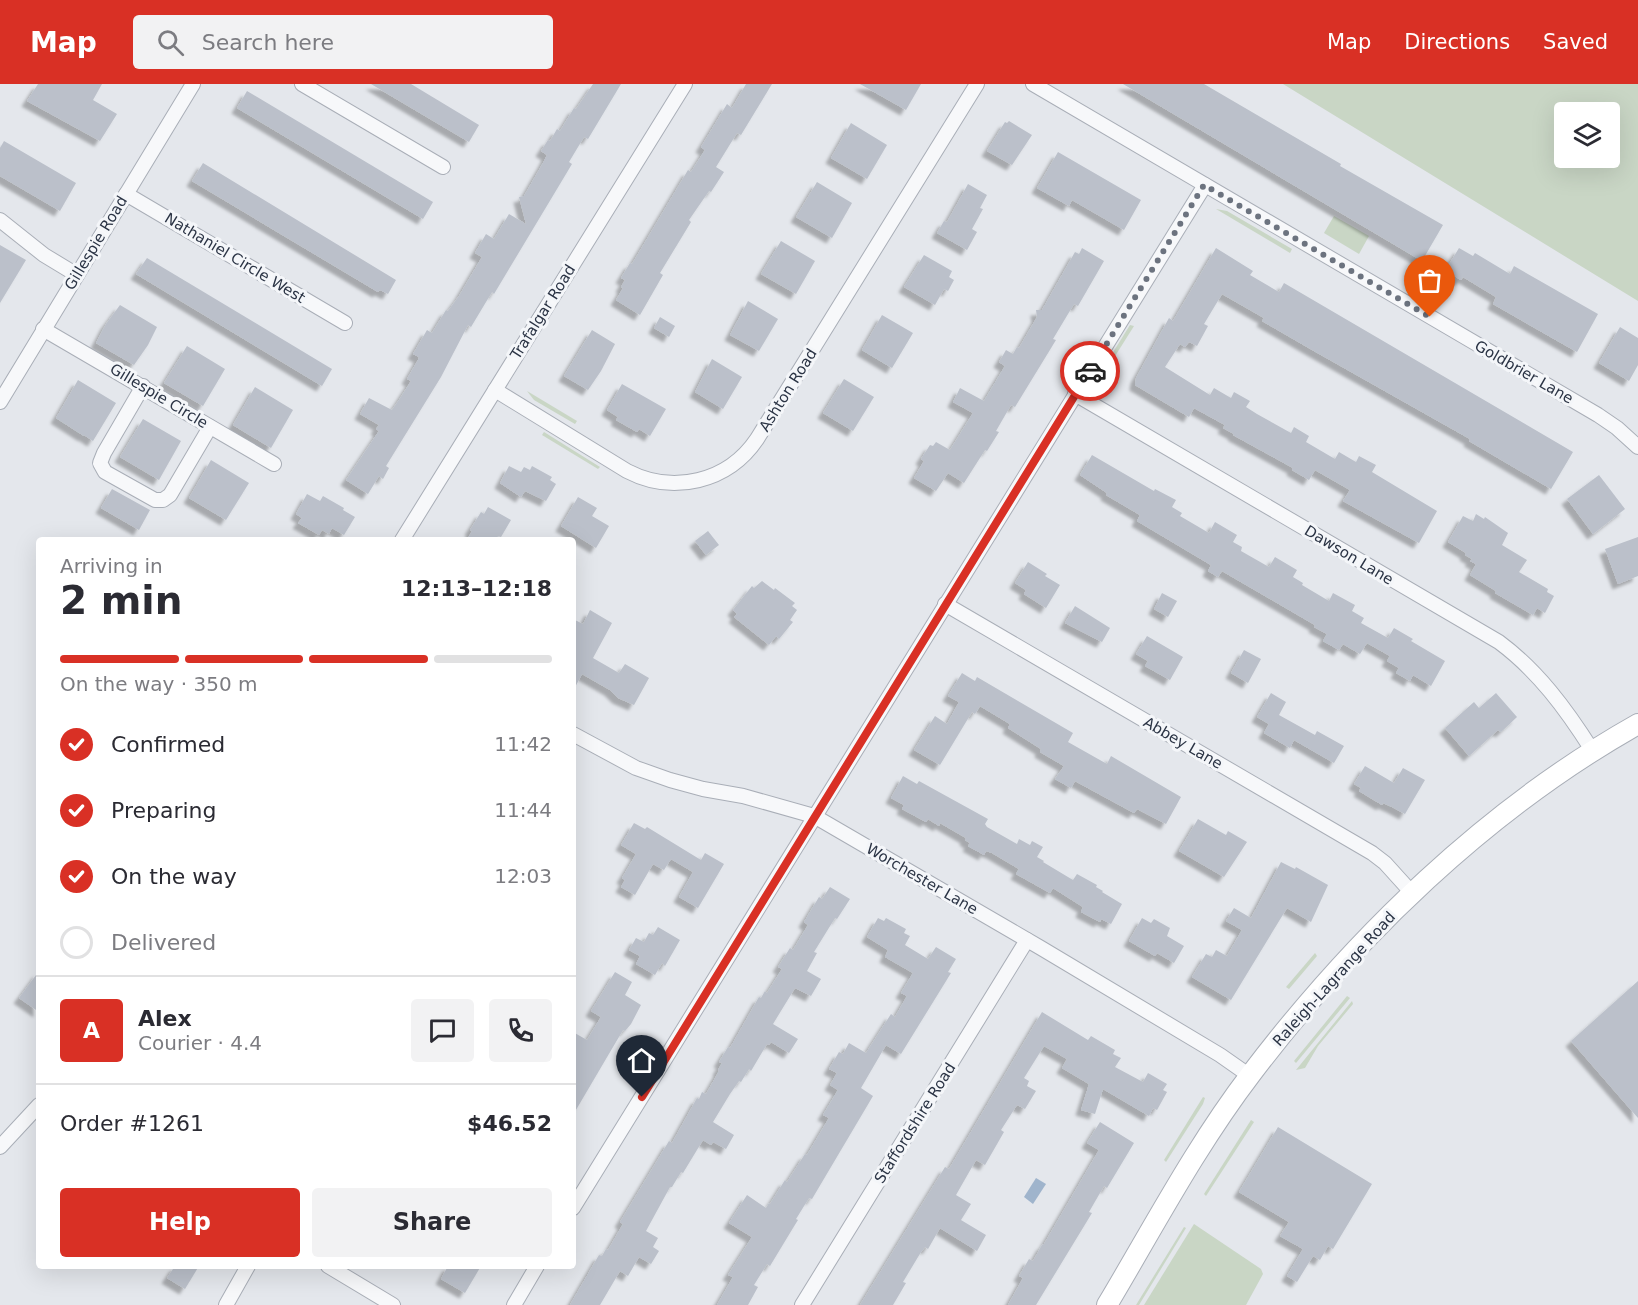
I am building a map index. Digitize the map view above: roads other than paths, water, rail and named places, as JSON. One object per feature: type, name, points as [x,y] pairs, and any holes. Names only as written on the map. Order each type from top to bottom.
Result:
[{"type":"main road","name":"Raleigh-Lagrange Road","points":[[1107,1305],[1190,1165],[1250,1076],[1340,968],[1413,894],[1492,824],[1592,750],[1638,724]]},
{"type":"street","name":"Gillespie Road","points":[[0,402],[193,84]]},
{"type":"street","points":[[302,84],[444,167]]},
{"type":"street","name":"Trafalgar Road","points":[[404,537],[685,84]]},
{"type":"street","name":"Ashton Road","points":[[495,390],[627,471],[645,479],[667,484],[693,482],[729,468],[742,458],[757,439],[977,84]]},
{"type":"street","name":"Goldbrier Lane","points":[[1033,84],[1598,415],[1638,447]]},
{"type":"street","points":[[576,1203],[1204,185]]},
{"type":"street","name":"Nathaniel Circle West","points":[[126,194],[345,323]]},
{"type":"street","points":[[0,220],[44,255],[77,275]]},
{"type":"street","name":"Gillespie Circle","points":[[43,329],[274,464]]},
{"type":"street","points":[[143,386],[104,453],[100,463],[105,472],[155,500],[163,500],[170,495],[210,427]]},
{"type":"street","name":"Dawson Lane","points":[[1075,394],[1499,642],[1521,660],[1566,709],[1592,750]]},
{"type":"street","name":"Abbey Lane","points":[[945,604],[1372,853],[1413,894]]},
{"type":"street","name":"Worchester Lane","points":[[576,737],[636,768],[670,780],[752,798],[814,816],[1220,1055],[1250,1076]]},
{"type":"street","name":"Staffordshire Road","points":[[802,1305],[1027,940]]},
{"type":"street","points":[[0,1147],[36,1108]]},
{"type":"street","points":[[226,1305],[246,1269]]},
{"type":"street","points":[[333,1269],[393,1305]]},
{"type":"street","points":[[514,1305],[535,1269]]},
{"type":"water","points":[[1036,1178],[1046,1184],[1033,1204],[1024,1197]]}]
